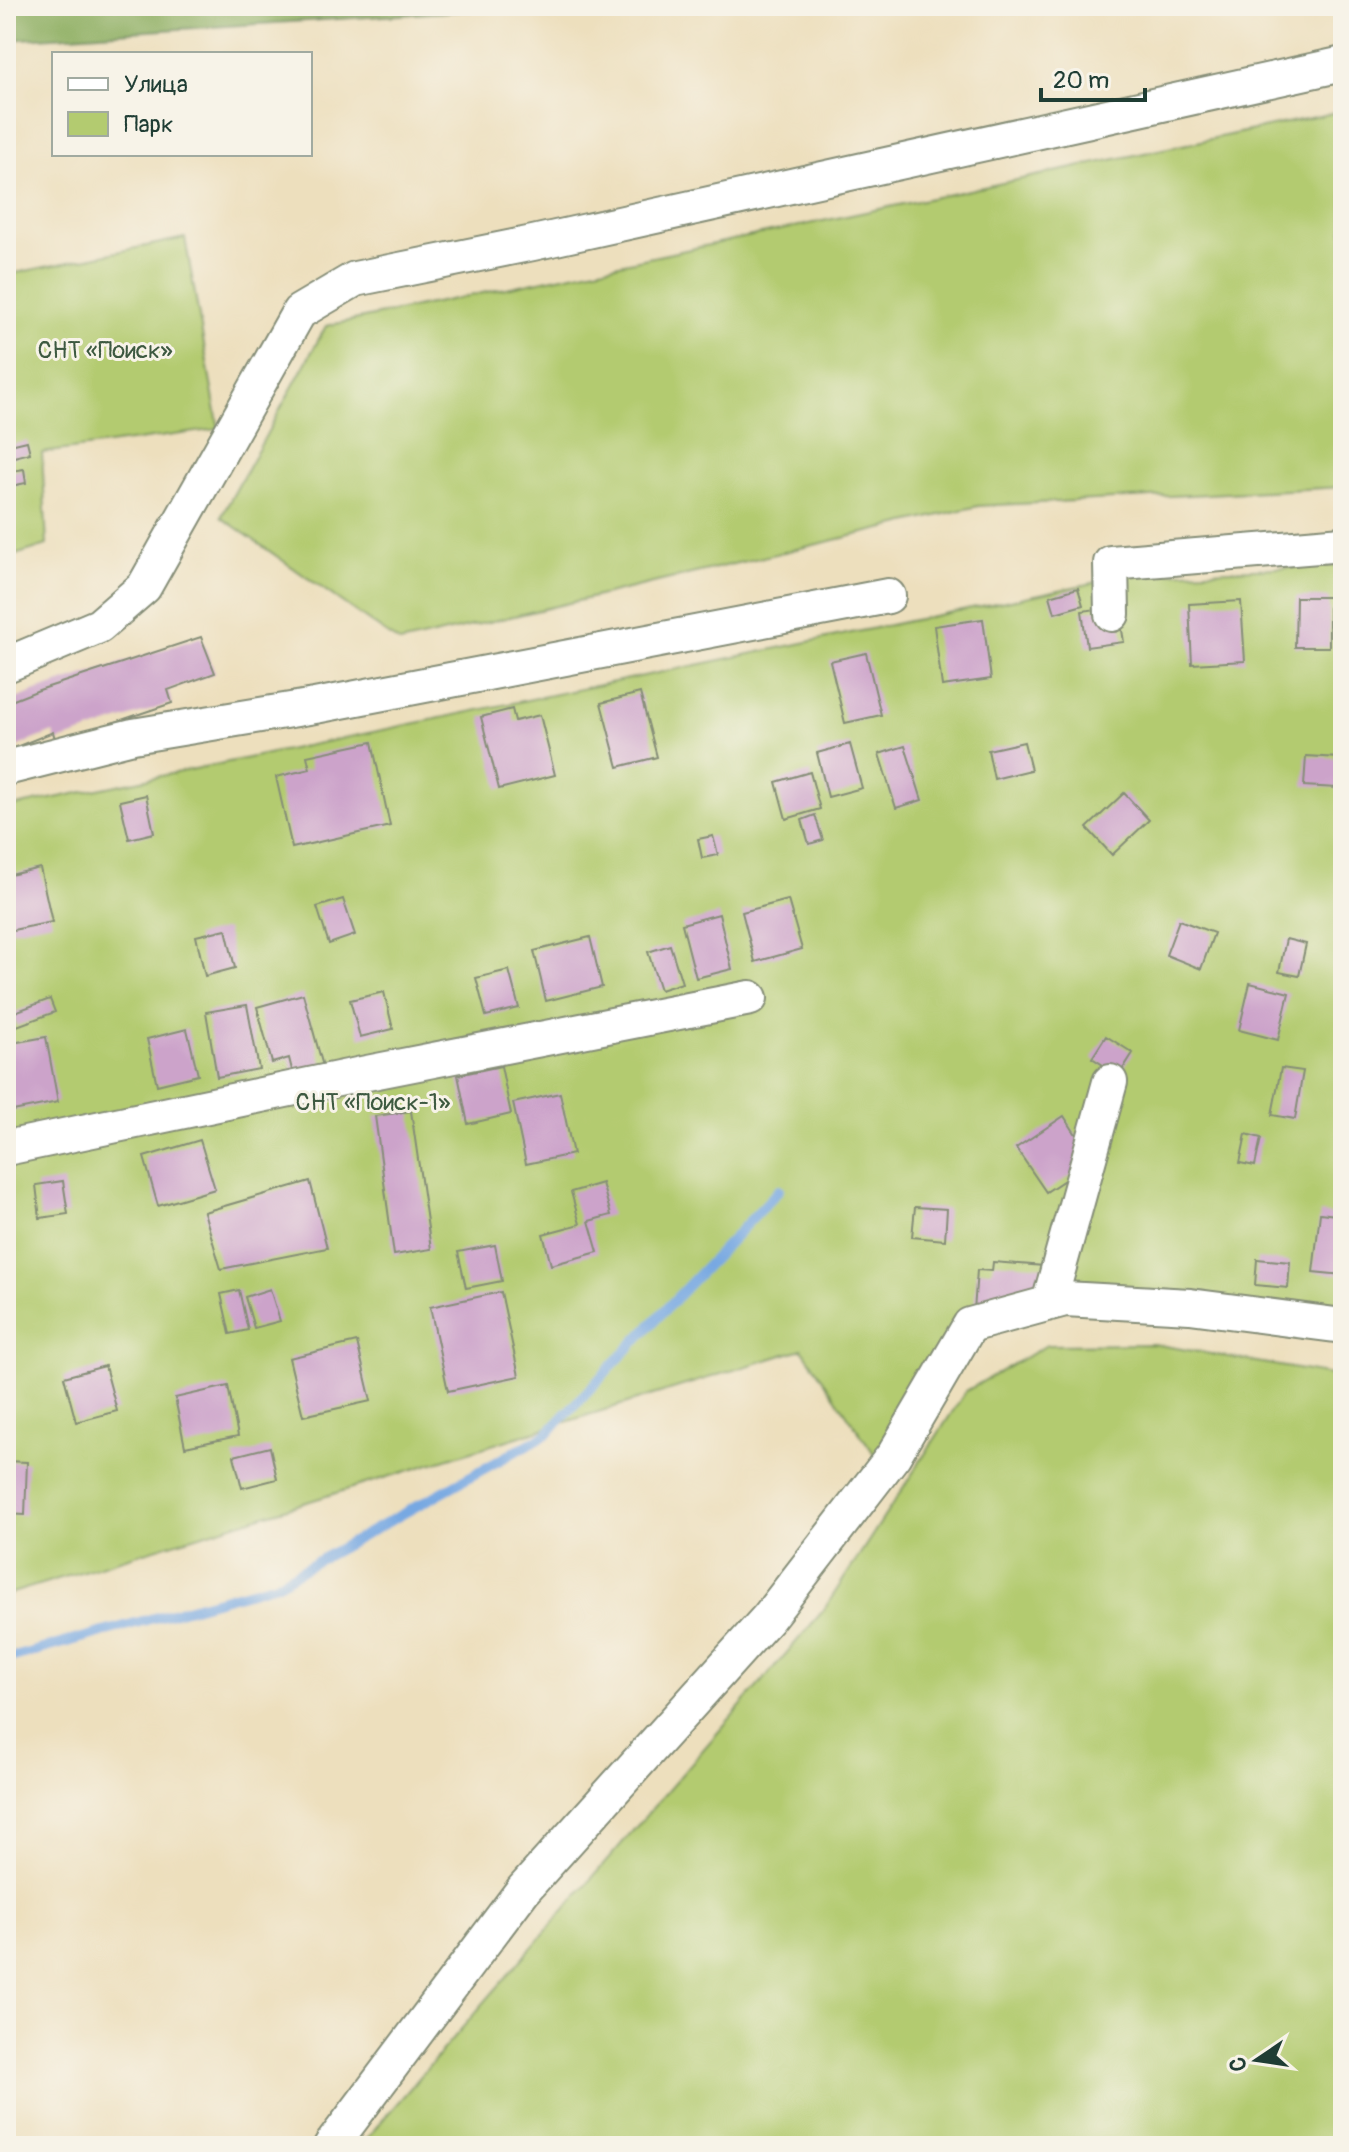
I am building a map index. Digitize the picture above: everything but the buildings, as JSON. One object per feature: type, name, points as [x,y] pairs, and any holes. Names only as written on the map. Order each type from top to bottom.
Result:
[{"type":"street","points":[[6,665],[99,626],[144,587],[299,312],[355,279],[533,243],[1343,64]]},
{"type":"street","points":[[1112,614],[1111,563],[1343,544]]},
{"type":"street","points":[[6,768],[133,736],[315,706],[888,596]]},
{"type":"street","points":[[6,1148],[750,998]]},
{"type":"street","points":[[1049,1303],[1110,1082]]},
{"type":"street","points":[[331,2146],[523,1890],[768,1618],[894,1455],[970,1325],[1065,1299],[1190,1306],[1343,1326]]},
{"type":"green space","points":[[6,6],[541,6],[6,40]]},
{"type":"green space","points":[[1343,111],[1343,487],[978,506],[400,643],[221,517],[326,326]]},
{"type":"green space","name":"СНТ «Поиск»","points":[[185,238],[219,429],[42,453],[47,545],[6,558],[6,275]]},
{"type":"green space","name":"СНТ «Поиск-1»","points":[[1343,565],[1343,1318],[1072,1306],[983,1334],[884,1468],[802,1349],[6,1595],[6,808],[1136,574]]},
{"type":"green space","points":[[1153,1344],[1343,1377],[1343,2146],[360,2146],[823,1611],[966,1391],[1047,1345]]},
{"type":"waterway","points":[[6,1659],[276,1584],[547,1434],[779,1190]]}]
